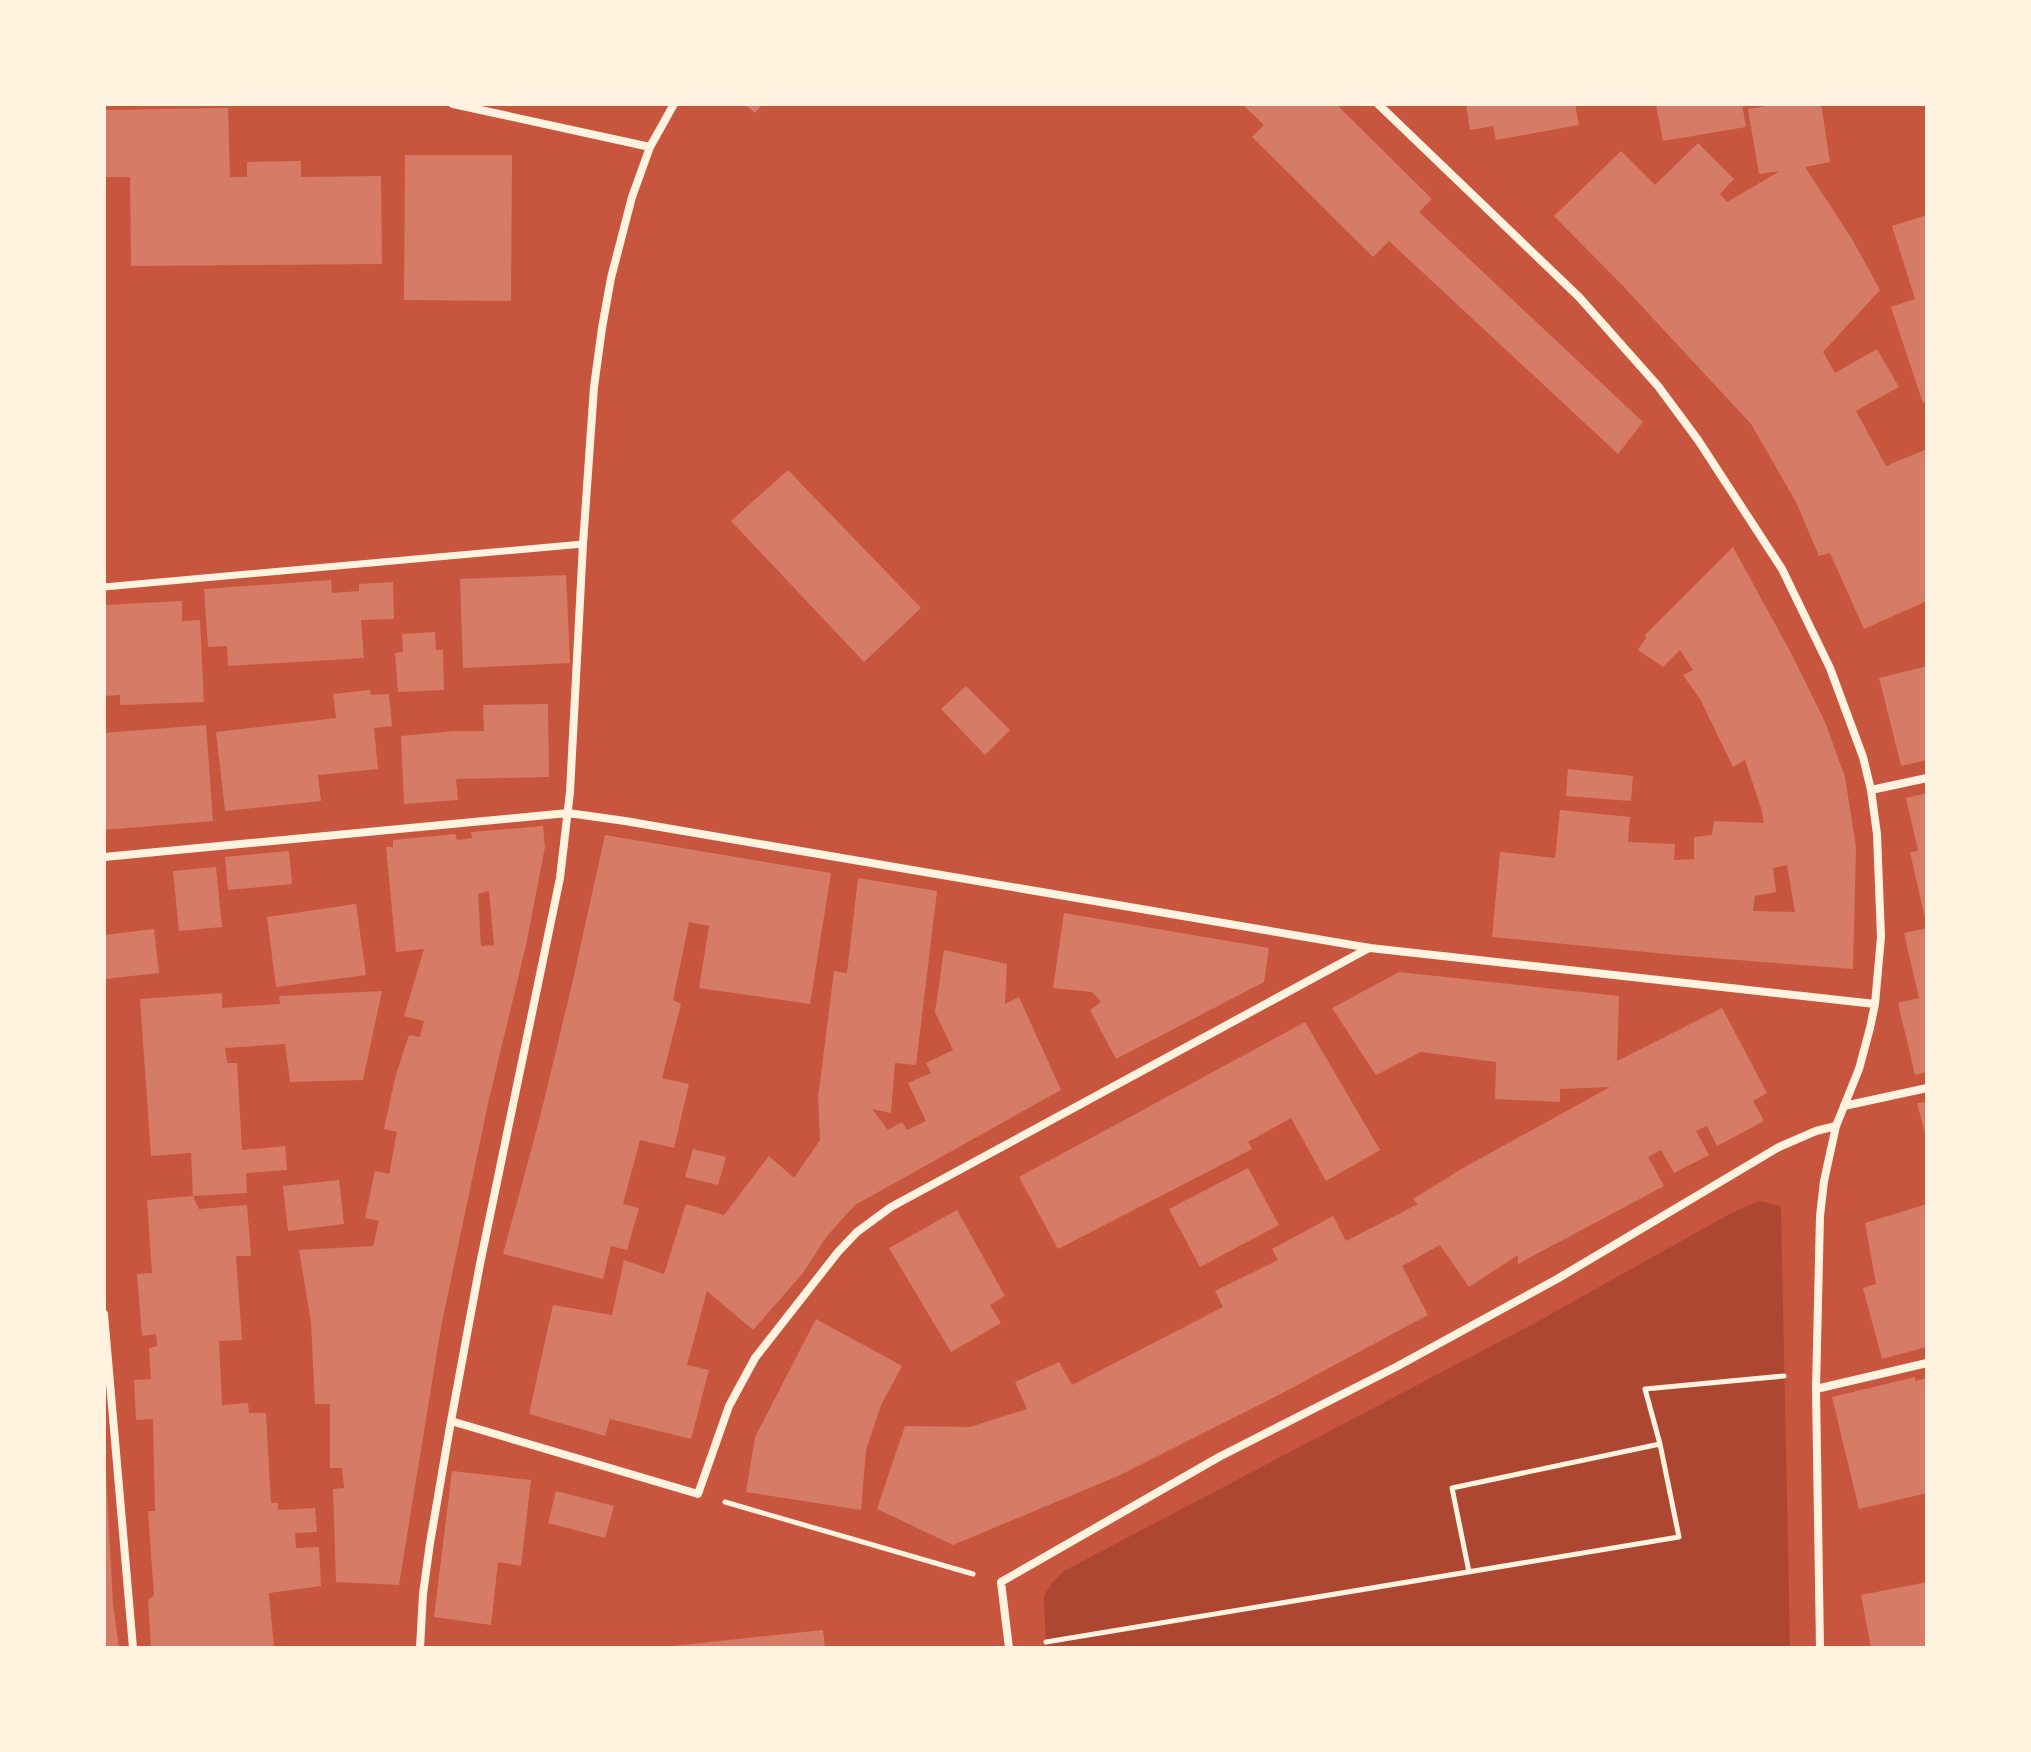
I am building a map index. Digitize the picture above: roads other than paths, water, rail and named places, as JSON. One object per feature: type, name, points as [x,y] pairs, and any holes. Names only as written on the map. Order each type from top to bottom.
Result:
[{"type":"street","points":[[453,104],[650,147]]},
{"type":"street","points":[[420,1648],[423,1594],[451,1421],[480,1264],[556,904],[568,813],[594,387],[602,328],[632,197],[650,147],[674,104]]},
{"type":"street","points":[[1378,104],[1579,297],[1658,386],[1698,440],[1782,569],[1830,668],[1863,757],[1877,834],[1881,937],[1875,1004],[1864,1053],[1836,1126],[1820,1216],[1816,1389],[1820,1648]]},
{"type":"street","points":[[104,587],[583,544]]},
{"type":"street","points":[[1871,790],[1927,778]]},
{"type":"street","points":[[104,857],[568,813],[1370,948],[1875,1004]]},
{"type":"street","points":[[451,1421],[698,1494],[729,1406],[755,1358],[838,1252],[874,1218],[1370,948]]},
{"type":"street","points":[[1844,1106],[1927,1088]]},
{"type":"street","points":[[1009,1648],[1001,1582],[1219,1457],[1396,1367],[1557,1279],[1779,1147],[1836,1126]]},
{"type":"street","points":[[104,1314],[133,1648]]},
{"type":"street","points":[[1816,1389],[1927,1363]]}]
